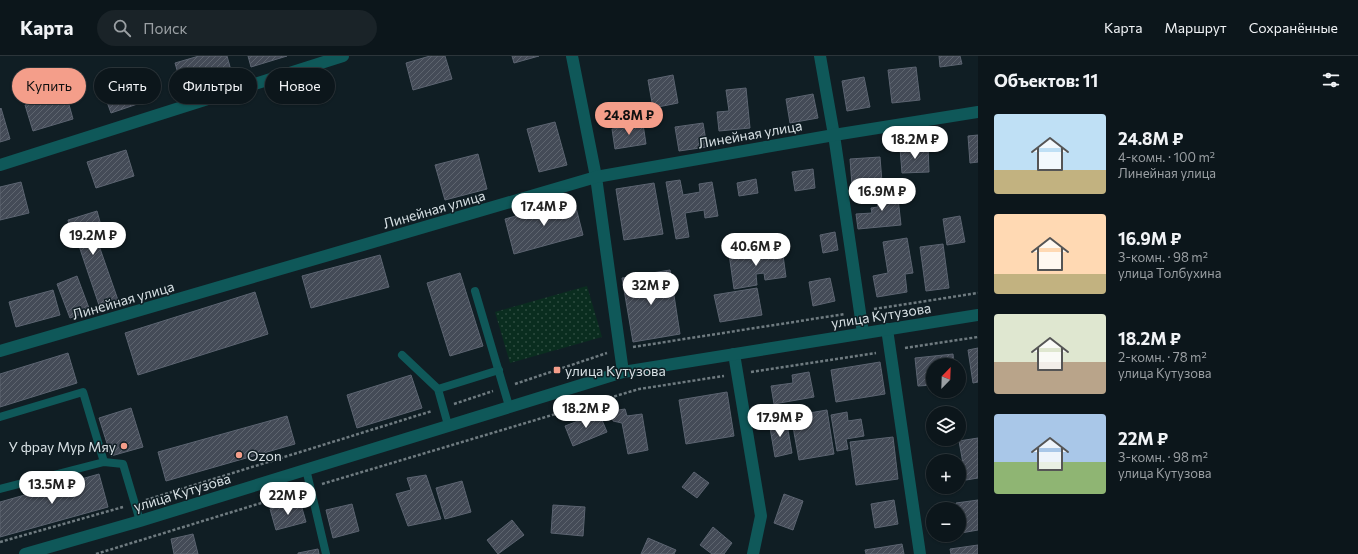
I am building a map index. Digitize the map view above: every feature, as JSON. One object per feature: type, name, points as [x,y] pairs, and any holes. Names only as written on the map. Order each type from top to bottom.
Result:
[{"type":"street","points":[[0,165],[343,56]]},
{"type":"street","points":[[572,56],[596,177],[623,372]]},
{"type":"street","points":[[820,56],[834,135],[864,333]]},
{"type":"street","name":"Линейная улица","points":[[0,351],[596,177],[834,135],[978,112]]},
{"type":"street","name":"улица Кутузова","points":[[25,554],[140,521],[623,372],[978,315]]},
{"type":"street","points":[[887,329],[920,554]]},
{"type":"street","points":[[734,354],[761,516],[754,554]]},
{"type":"lane","points":[[475,291],[509,406]]},
{"type":"lane","points":[[402,354],[438,389],[448,425]]},
{"type":"lane","points":[[438,389],[499,370]]},
{"type":"lane","points":[[0,417],[83,392],[104,462]]},
{"type":"lane","points":[[0,490],[104,462],[123,464],[140,521]]},
{"type":"lane","points":[[306,469],[326,554]]},
{"type":"path","points":[[96,554],[639,389],[978,337]]},
{"type":"path","points":[[0,542],[107,512]]},
{"type":"green space","points":[[587,286],[602,337],[510,363],[495,312]]},
{"type":"building","points":[[199,56],[227,56],[230,68],[176,68],[175,63]]},
{"type":"building","points":[[248,56],[287,56],[251,67]]},
{"type":"building","points":[[430,56],[445,56],[452,79],[413,90],[406,63]]},
{"type":"building","points":[[512,56],[539,56],[514,63]]},
{"type":"building","points":[[939,56],[960,56],[962,64],[940,67]]},
{"type":"building","points":[[916,67],[920,100],[892,103],[888,70]]},
{"type":"building","points":[[673,75],[678,103],[653,108],[648,80]]},
{"type":"building","points":[[864,77],[870,107],[847,111],[842,81]]},
{"type":"building","points":[[746,88],[750,128],[719,131],[717,112],[729,111],[726,90]]},
{"type":"building","points":[[813,94],[818,118],[790,123],[786,99]]},
{"type":"building","points":[[69,104],[73,119],[33,131],[25,105]]},
{"type":"building","points":[[108,104],[137,104],[111,113]]},
{"type":"building","points":[[1,108],[10,139],[0,142],[0,109]]},
{"type":"building","points":[[555,122],[567,165],[539,172],[527,129]]},
{"type":"building","points":[[703,123],[707,147],[679,151],[675,127]]},
{"type":"building","points":[[643,124],[646,144],[615,149],[612,129]]},
{"type":"building","points":[[978,135],[978,162],[970,163],[968,136]]},
{"type":"building","points":[[928,146],[929,172],[902,173],[900,148]]},
{"type":"building","points":[[126,150],[134,176],[96,188],[87,162]]},
{"type":"building","points":[[478,154],[487,189],[445,200],[435,165]]},
{"type":"building","points":[[880,157],[882,182],[852,185],[850,159]]},
{"type":"building","points":[[813,169],[815,188],[795,191],[792,172]]},
{"type":"building","points":[[756,179],[758,193],[739,196],[737,183]]},
{"type":"building","points":[[680,180],[683,195],[700,192],[699,184],[712,182],[718,216],[705,218],[704,210],[685,213],[689,237],[676,239],[666,182]]},
{"type":"building","points":[[21,182],[29,213],[0,220],[0,187]]},
{"type":"building","points":[[654,183],[663,234],[624,240],[616,189]]},
{"type":"building","points":[[897,189],[901,225],[858,229],[856,214],[872,213],[871,208],[878,207],[876,191]]},
{"type":"building","points":[[574,200],[583,235],[514,254],[505,219]]},
{"type":"building","points":[[97,211],[102,229],[96,237],[118,300],[100,308],[77,240],[72,239],[68,220]]},
{"type":"building","points":[[960,216],[965,242],[947,245],[943,219]]},
{"type":"building","points":[[835,232],[838,250],[823,253],[820,235]]},
{"type":"building","points":[[907,238],[913,273],[905,274],[907,292],[877,297],[873,276],[888,273],[883,242]]},
{"type":"building","points":[[943,244],[949,288],[926,291],[920,247]]},
{"type":"building","points":[[782,248],[786,277],[765,280],[764,273],[756,274],[757,285],[734,289],[729,254],[752,251],[753,262],[762,260],[761,251]]},
{"type":"building","points":[[380,255],[389,287],[311,308],[302,276]]},
{"type":"building","points":[[670,270],[680,334],[633,342],[622,278]]},
{"type":"building","points":[[460,273],[483,346],[450,356],[427,283]]},
{"type":"building","points":[[77,276],[90,311],[70,318],[57,284]]},
{"type":"building","points":[[830,278],[835,301],[813,306],[809,282]]},
{"type":"building","points":[[757,288],[762,315],[720,322],[714,295]]},
{"type":"building","points":[[53,290],[60,315],[16,327],[9,302]]},
{"type":"building","points":[[255,292],[268,334],[138,375],[125,333]]},
{"type":"building","points":[[978,348],[978,382],[973,383],[968,350]]},
{"type":"building","points":[[68,353],[77,383],[0,407],[0,374]]},
{"type":"building","points":[[953,354],[953,358],[926,358],[926,385],[918,386],[915,358]]},
{"type":"building","points":[[880,362],[885,394],[836,402],[831,370]]},
{"type":"building","points":[[809,372],[814,397],[774,404],[771,386],[793,383],[792,375]]},
{"type":"building","points":[[411,375],[422,408],[357,428],[347,395]]},
{"type":"building","points":[[727,392],[734,436],[686,444],[679,400]]},
{"type":"building","points":[[131,408],[143,447],[111,456],[99,418]]},
{"type":"building","points":[[625,409],[627,416],[642,414],[648,450],[628,454],[622,423],[613,421],[611,411]]},
{"type":"building","points":[[827,410],[834,454],[799,460],[791,416]]},
{"type":"building","points":[[847,412],[848,421],[861,419],[864,436],[846,439],[848,449],[837,451],[831,415]]},
{"type":"building","points":[[599,413],[607,432],[573,446],[565,426]]},
{"type":"building","points":[[287,416],[295,444],[166,481],[158,452]]},
{"type":"building","points":[[786,418],[792,453],[775,457],[769,422]]},
{"type":"building","points":[[893,437],[898,479],[856,485],[850,442]]},
{"type":"building","points":[[978,438],[978,478],[966,480],[966,454],[961,454],[960,446],[966,446],[966,440]]},
{"type":"building","points":[[694,472],[709,483],[697,498],[682,487]]},
{"type":"building","points":[[99,474],[108,507],[0,537],[0,502]]},
{"type":"building","points":[[426,475],[441,519],[408,526],[396,494],[411,490],[407,478]]},
{"type":"building","points":[[462,481],[471,512],[445,519],[436,488]]},
{"type":"building","points":[[784,494],[803,501],[793,530],[774,523]]},
{"type":"building","points":[[894,500],[898,524],[875,528],[871,504]]},
{"type":"building","points":[[978,500],[978,530],[966,532],[966,502],[963,502]]},
{"type":"building","points":[[300,501],[306,522],[276,530],[270,509]]},
{"type":"building","points":[[352,504],[359,531],[333,538],[326,510]]},
{"type":"building","points":[[553,505],[585,507],[583,536],[551,533]]},
{"type":"building","points":[[512,520],[524,535],[498,554],[487,540]]},
{"type":"building","points":[[713,527],[732,543],[724,554],[712,554],[700,545]]},
{"type":"building","points":[[193,534],[198,554],[174,554],[171,539]]},
{"type":"building","points":[[648,538],[676,550],[674,554],[641,554]]},
{"type":"building","points":[[902,544],[904,554],[866,554],[865,550]]},
{"type":"building","points":[[978,545],[978,554],[951,554],[950,549]]},
{"type":"building","points":[[318,549],[319,554],[298,554],[298,553]]},
{"type":"place","name":"улица Кутузова","points":[[557,370]]},
{"type":"place","name":"У фрау Мур Мяу","points":[[124,446]]},
{"type":"place","name":"Ozon","points":[[239,455]]}]
